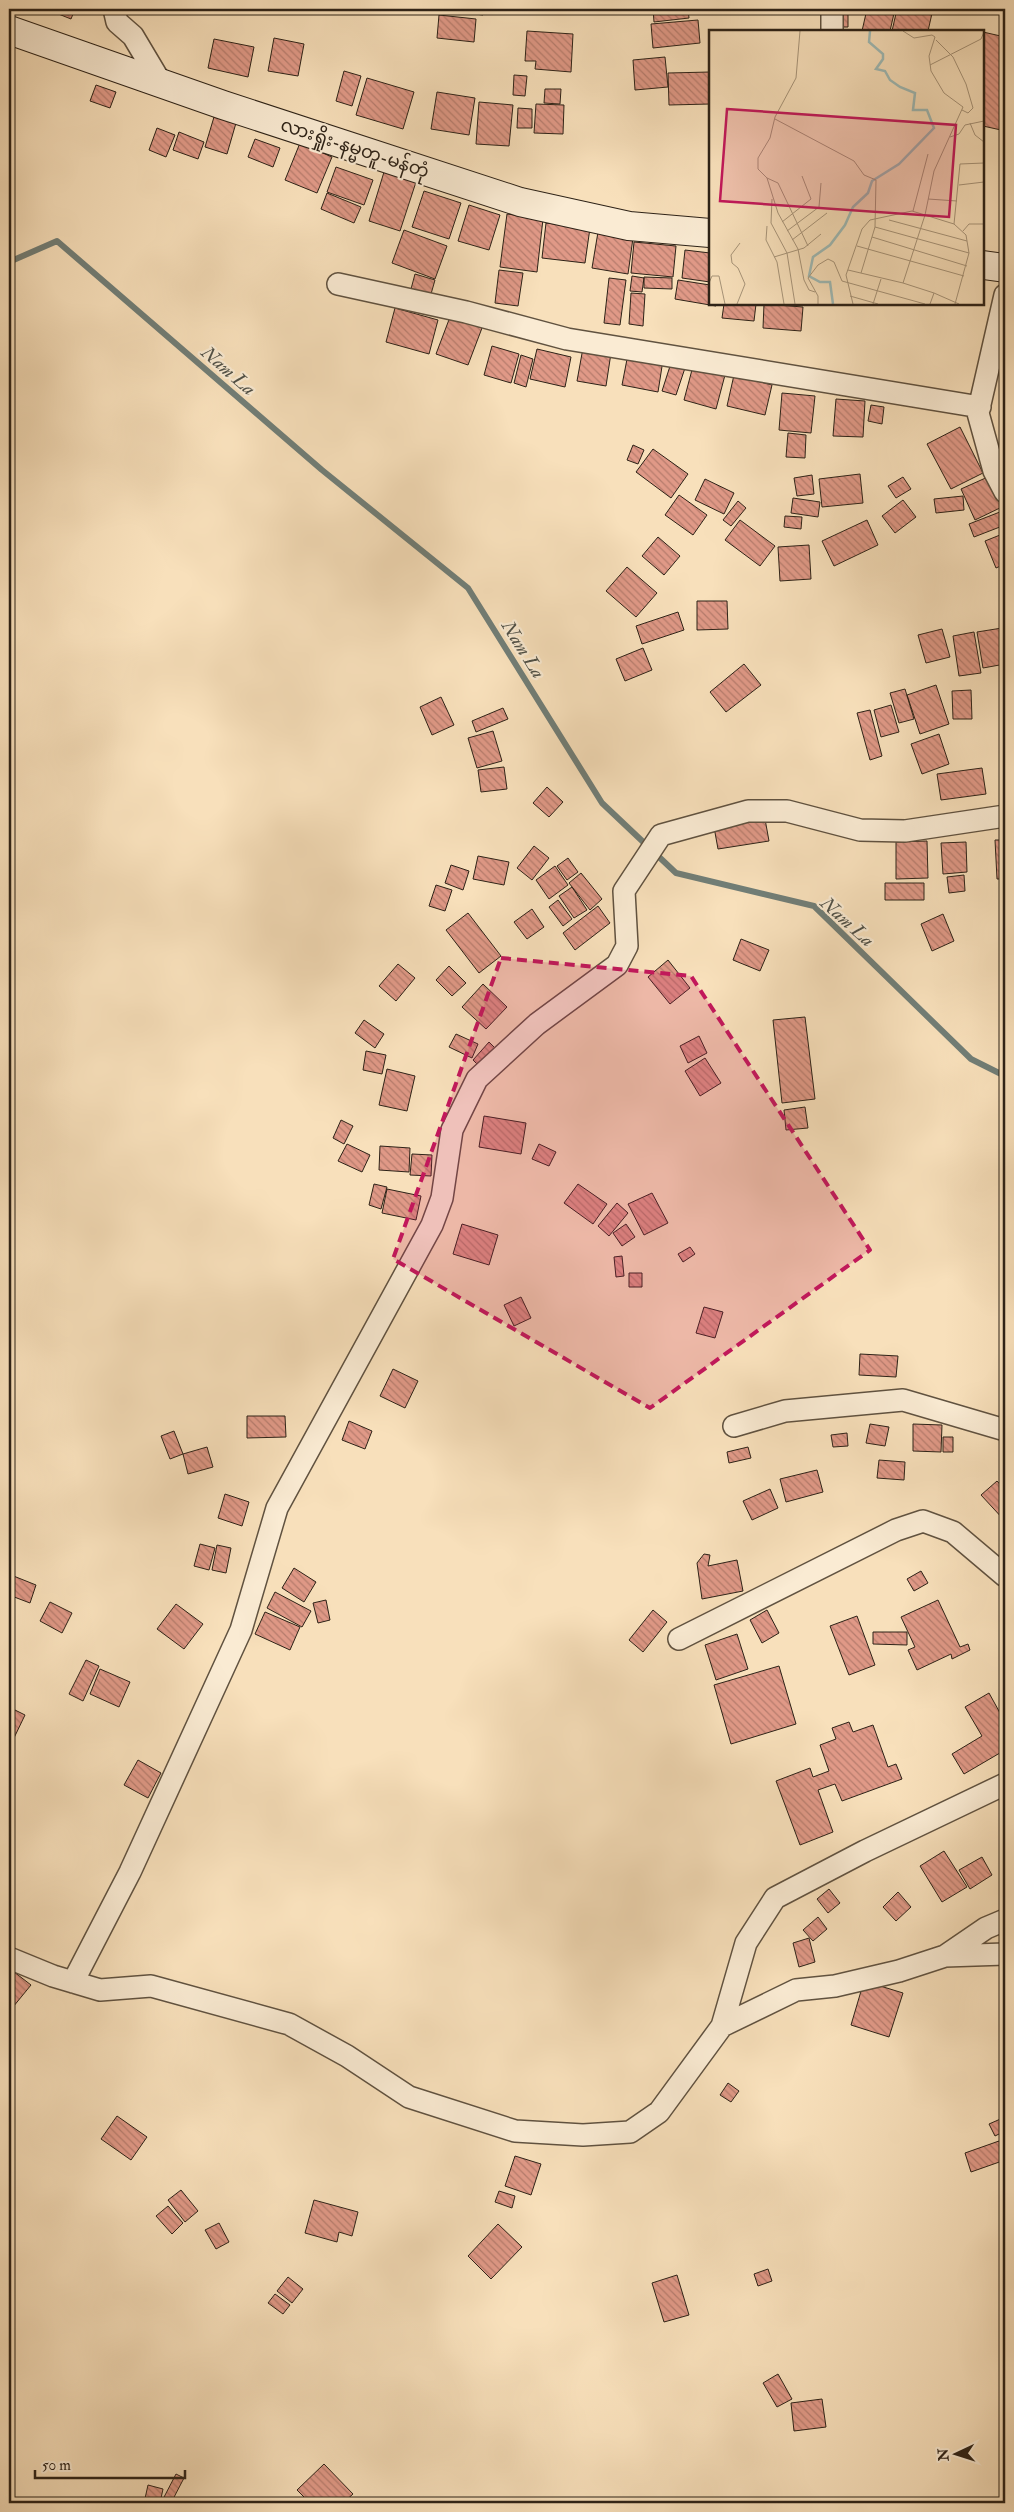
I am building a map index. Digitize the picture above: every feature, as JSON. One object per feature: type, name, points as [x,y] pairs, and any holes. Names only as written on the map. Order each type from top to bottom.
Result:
[{"type":"main road","name":"လားရှိုး-နမ္မတူ-မန်တုံ","points":[[9,30],[161,83],[520,202],[628,226],[709,233]]},
{"type":"main road","points":[[984,264],[1005,268]]},
{"type":"street","points":[[114,9],[116,22],[133,36],[161,83]]},
{"type":"street","points":[[832,9],[832,30]]},
{"type":"street","points":[[338,284],[466,312],[567,339],[980,407]]},
{"type":"street","points":[[1005,295],[978,413],[994,471],[1005,492]]},
{"type":"street","points":[[72,1982],[130,1872],[241,1630],[277,1508],[432,1225],[442,1198],[452,1130],[477,1079],[537,1024],[617,965],[628,946],[624,891],[661,835],[748,811],[787,811],[860,830],[878,831],[905,831],[1005,816]]},
{"type":"street","points":[[734,1426],[785,1411],[903,1400],[1005,1430]]},
{"type":"street","points":[[679,1640],[896,1530],[923,1521],[953,1532],[1005,1576]]},
{"type":"street","points":[[9,1958],[72,1982],[100,1990],[151,1986],[289,2024],[347,2056],[409,2096],[514,2131],[583,2135],[630,2132],[658,2112],[722,2026],[746,1943],[774,1898],[865,1851],[1005,1784]]},
{"type":"street","points":[[945,1956],[986,1928],[1005,1920]]},
{"type":"street","points":[[722,2026],[796,1990],[836,1986],[899,1971],[945,1956],[1005,1954]]},
{"type":"highlighted area","points":[[501,958],[691,976],[870,1250],[650,1408],[393,1259]]},
{"type":"building","points":[[46,9],[75,9],[71,19]]},
{"type":"building","points":[[143,9],[159,9],[158,14],[143,12]]},
{"type":"building","points":[[377,9],[412,9],[412,11],[377,12]]},
{"type":"building","points":[[457,9],[484,9],[483,15],[457,12]]},
{"type":"building","points":[[653,9],[688,9],[689,18],[654,22]]},
{"type":"building","points":[[831,9],[848,9],[848,27],[831,27]]},
{"type":"building","points":[[867,9],[895,9],[890,30],[862,30]]},
{"type":"building","points":[[897,9],[933,9],[928,30],[892,30]]},
{"type":"building","points":[[439,15],[476,19],[474,42],[437,38]]},
{"type":"building","points":[[698,20],[700,43],[653,48],[651,24]]},
{"type":"building","points":[[527,31],[573,34],[571,72],[535,69],[536,61],[525,61]]},
{"type":"building","points":[[984,32],[1005,37],[1005,110],[1001,130],[984,126]]},
{"type":"building","points":[[274,38],[304,44],[298,76],[268,71]]},
{"type":"building","points":[[214,39],[254,47],[248,77],[208,68]]},
{"type":"building","points":[[665,57],[668,87],[635,90],[633,60]]},
{"type":"building","points":[[344,71],[361,76],[352,106],[336,101]]},
{"type":"building","points":[[709,72],[709,104],[669,105],[668,73]]},
{"type":"building","points":[[514,75],[527,76],[525,96],[513,95]]},
{"type":"building","points":[[367,78],[414,92],[403,129],[356,115]]},
{"type":"building","points":[[96,85],[116,92],[110,108],[90,101]]},
{"type":"building","points":[[545,89],[561,89],[560,104],[544,103]]},
{"type":"building","points":[[437,92],[475,98],[469,135],[431,129]]},
{"type":"building","points":[[479,102],[513,105],[509,146],[476,144]]},
{"type":"building","points":[[536,104],[564,105],[563,134],[534,133]]},
{"type":"building","points":[[518,108],[532,109],[532,128],[517,128]]},
{"type":"building","points":[[214,117],[236,123],[227,154],[205,147]]},
{"type":"building","points":[[157,128],[175,135],[166,157],[149,150]]},
{"type":"building","points":[[179,132],[204,142],[198,159],[173,150]]},
{"type":"building","points":[[255,139],[280,148],[273,167],[248,157]]},
{"type":"building","points":[[300,143],[332,157],[317,193],[285,180]]},
{"type":"building","points":[[336,167],[373,180],[364,205],[327,192]]},
{"type":"building","points":[[384,172],[416,182],[400,231],[369,221]]},
{"type":"building","points":[[424,191],[461,203],[449,239],[412,227]]},
{"type":"building","points":[[327,193],[361,207],[354,223],[321,209]]},
{"type":"building","points":[[469,205],[500,215],[489,250],[458,241]]},
{"type":"building","points":[[507,214],[543,219],[537,272],[500,267]]},
{"type":"building","points":[[546,223],[590,228],[585,263],[542,258]]},
{"type":"building","points":[[404,230],[447,246],[435,279],[392,263]]},
{"type":"building","points":[[598,232],[633,238],[628,274],[592,268]]},
{"type":"building","points":[[634,242],[676,246],[673,277],[631,273]]},
{"type":"building","points":[[685,250],[709,253],[709,282],[682,278]]},
{"type":"building","points":[[499,270],[523,273],[518,306],[495,303]]},
{"type":"building","points":[[415,274],[435,280],[431,294],[411,289]]},
{"type":"building","points":[[632,276],[644,278],[642,292],[630,291]]},
{"type":"building","points":[[644,277],[672,278],[672,289],[644,288]]},
{"type":"building","points":[[609,278],[626,280],[620,325],[604,323]]},
{"type":"building","points":[[678,280],[709,285],[709,305],[675,299]]},
{"type":"building","points":[[631,293],[645,294],[643,326],[629,324]]},
{"type":"building","points":[[724,305],[756,305],[754,321],[722,318]]},
{"type":"building","points":[[764,305],[803,307],[801,331],[763,328]]},
{"type":"building","points":[[395,308],[438,320],[429,354],[386,342]]},
{"type":"building","points":[[450,317],[482,328],[468,365],[436,354]]},
{"type":"building","points":[[492,346],[519,354],[511,383],[484,375]]},
{"type":"building","points":[[583,348],[611,353],[606,386],[577,381]]},
{"type":"building","points":[[537,349],[571,357],[565,387],[530,379]]},
{"type":"building","points":[[628,354],[663,360],[658,392],[622,385]]},
{"type":"building","points":[[521,355],[533,359],[526,387],[514,383]]},
{"type":"building","points":[[671,363],[685,368],[676,395],[662,391]]},
{"type":"building","points":[[693,366],[725,375],[716,409],[684,400]]},
{"type":"building","points":[[734,375],[772,385],[765,415],[727,406]]},
{"type":"building","points":[[782,393],[815,396],[811,433],[779,430]]},
{"type":"building","points":[[836,399],[865,401],[863,437],[833,436]]},
{"type":"building","points":[[871,405],[884,407],[882,424],[868,421]]},
{"type":"building","points":[[960,427],[983,473],[951,489],[927,444]]},
{"type":"building","points":[[788,433],[806,435],[805,458],[786,457]]},
{"type":"building","points":[[633,445],[644,450],[638,464],[627,460]]},
{"type":"building","points":[[653,449],[688,474],[671,498],[636,472]]},
{"type":"building","points":[[860,474],[863,503],[822,507],[819,479]]},
{"type":"building","points":[[812,475],[814,494],[797,496],[794,478]]},
{"type":"building","points":[[990,476],[1004,506],[975,520],[961,489]]},
{"type":"building","points":[[903,477],[911,489],[896,498],[888,486]]},
{"type":"building","points":[[705,479],[734,493],[724,514],[695,500]]},
{"type":"building","points":[[679,495],[707,515],[693,535],[665,515]]},
{"type":"building","points":[[963,496],[964,510],[936,513],[934,499]]},
{"type":"building","points":[[793,498],[820,502],[818,517],[791,513]]},
{"type":"building","points":[[903,500],[916,517],[895,533],[882,516]]},
{"type":"building","points":[[738,501],[746,508],[731,526],[723,520]]},
{"type":"building","points":[[1005,510],[1005,525],[974,537],[969,524]]},
{"type":"building","points":[[785,516],[802,517],[801,529],[784,527]]},
{"type":"building","points":[[740,520],[775,546],[760,566],[725,540]]},
{"type":"building","points":[[867,520],[878,545],[834,566],[822,541]]},
{"type":"building","points":[[1005,533],[1005,564],[996,568],[985,541]]},
{"type":"building","points":[[658,537],[680,556],[664,575],[642,556]]},
{"type":"building","points":[[809,545],[811,579],[780,581],[778,547]]},
{"type":"building","points":[[627,567],[657,593],[636,617],[606,591]]},
{"type":"building","points":[[697,601],[727,601],[728,629],[697,630]]},
{"type":"building","points":[[678,612],[684,630],[642,644],[636,626]]},
{"type":"building","points":[[1002,628],[1005,664],[983,668],[977,632]]},
{"type":"building","points":[[942,629],[950,657],[926,663],[918,635]]},
{"type":"building","points":[[974,632],[981,673],[959,676],[953,636]]},
{"type":"building","points":[[643,648],[652,670],[625,681],[616,659]]},
{"type":"building","points":[[744,664],[761,685],[726,712],[710,692]]},
{"type":"building","points":[[936,685],[949,724],[920,734],[907,695]]},
{"type":"building","points":[[905,689],[914,719],[899,723],[890,693]]},
{"type":"building","points":[[971,690],[972,719],[953,719],[952,691]]},
{"type":"building","points":[[441,697],[454,725],[432,735],[420,707]]},
{"type":"building","points":[[891,705],[899,732],[881,737],[874,710]]},
{"type":"building","points":[[503,708],[508,719],[476,732],[472,721]]},
{"type":"building","points":[[870,710],[882,756],[870,760],[857,713]]},
{"type":"building","points":[[493,731],[502,761],[477,768],[468,738]]},
{"type":"building","points":[[939,734],[949,764],[922,774],[911,744]]},
{"type":"building","points":[[504,767],[507,789],[481,792],[478,770]]},
{"type":"building","points":[[982,768],[986,794],[941,800],[937,774]]},
{"type":"building","points":[[547,787],[563,802],[549,817],[533,803]]},
{"type":"building","points":[[765,819],[769,841],[718,849],[714,827]]},
{"type":"building","points":[[995,840],[1005,840],[1005,879],[997,879]]},
{"type":"building","points":[[927,841],[928,878],[896,879],[896,842]]},
{"type":"building","points":[[966,842],[967,872],[943,874],[941,843]]},
{"type":"building","points":[[534,846],[549,858],[532,880],[517,868]]},
{"type":"building","points":[[478,856],[509,862],[504,885],[473,879]]},
{"type":"building","points":[[568,858],[578,872],[567,880],[557,866]]},
{"type":"building","points":[[451,865],[469,871],[463,890],[445,883]]},
{"type":"building","points":[[555,866],[568,885],[549,899],[536,880]]},
{"type":"building","points":[[581,873],[602,899],[590,910],[569,883]]},
{"type":"building","points":[[964,875],[965,891],[949,893],[947,877]]},
{"type":"building","points":[[885,883],[924,883],[924,900],[885,900]]},
{"type":"building","points":[[436,885],[452,890],[445,911],[429,906]]},
{"type":"building","points":[[572,887],[587,910],[574,918],[559,896]]},
{"type":"building","points":[[558,900],[572,919],[563,926],[549,907]]},
{"type":"building","points":[[598,906],[610,923],[575,950],[563,933]]},
{"type":"building","points":[[532,909],[544,927],[527,939],[514,922]]},
{"type":"building","points":[[468,913],[501,956],[479,973],[446,930]]},
{"type":"building","points":[[943,914],[954,941],[932,951],[921,924]]},
{"type":"building","points":[[741,939],[769,950],[760,971],[733,960]]},
{"type":"building","points":[[668,960],[690,988],[670,1004],[648,977]]},
{"type":"building","points":[[398,964],[415,978],[396,1001],[379,986]]},
{"type":"building","points":[[449,966],[466,983],[452,996],[436,980]]},
{"type":"building","points":[[483,984],[507,1007],[486,1029],[462,1007]]},
{"type":"building","points":[[805,1017],[815,1099],[782,1103],[773,1020]]},
{"type":"building","points":[[364,1020],[384,1034],[375,1048],[355,1033]]},
{"type":"building","points":[[456,1034],[478,1044],[472,1058],[449,1047]]},
{"type":"building","points":[[699,1036],[707,1053],[688,1063],[680,1046]]},
{"type":"building","points":[[489,1042],[498,1051],[482,1069],[473,1060]]},
{"type":"building","points":[[366,1051],[386,1055],[382,1074],[363,1070]]},
{"type":"building","points":[[705,1058],[721,1083],[700,1096],[685,1071]]},
{"type":"building","points":[[387,1069],[415,1076],[407,1111],[379,1105]]},
{"type":"building","points":[[805,1107],[808,1128],[786,1130],[784,1110]]},
{"type":"building","points":[[484,1116],[526,1123],[521,1154],[479,1147]]},
{"type":"building","points":[[341,1120],[353,1126],[344,1144],[333,1138]]},
{"type":"building","points":[[347,1144],[370,1155],[362,1172],[338,1161]]},
{"type":"building","points":[[539,1144],[556,1152],[549,1166],[532,1159]]},
{"type":"building","points":[[380,1146],[410,1148],[409,1172],[379,1170]]},
{"type":"building","points":[[412,1154],[432,1155],[431,1176],[410,1175]]},
{"type":"building","points":[[374,1184],[387,1187],[381,1209],[369,1205]]},
{"type":"building","points":[[578,1184],[607,1204],[593,1224],[564,1203]]},
{"type":"building","points":[[387,1189],[421,1196],[416,1220],[382,1213]]},
{"type":"building","points":[[652,1193],[668,1223],[644,1235],[628,1204]]},
{"type":"building","points":[[617,1203],[628,1213],[609,1236],[598,1226]]},
{"type":"building","points":[[462,1224],[498,1235],[489,1265],[453,1254]]},
{"type":"building","points":[[626,1224],[635,1237],[622,1246],[613,1233]]},
{"type":"building","points":[[690,1247],[695,1254],[683,1262],[678,1254]]},
{"type":"building","points":[[622,1256],[624,1276],[616,1277],[614,1257]]},
{"type":"building","points":[[629,1273],[642,1273],[642,1287],[629,1287]]},
{"type":"building","points":[[521,1297],[531,1318],[514,1326],[504,1305]]},
{"type":"building","points":[[704,1307],[723,1312],[715,1338],[696,1333]]},
{"type":"building","points":[[860,1354],[898,1356],[896,1377],[859,1375]]},
{"type":"building","points":[[393,1369],[418,1381],[405,1408],[380,1396]]},
{"type":"building","points":[[247,1416],[285,1416],[286,1437],[247,1438]]},
{"type":"building","points":[[349,1421],[372,1431],[365,1449],[342,1440]]},
{"type":"building","points":[[870,1424],[889,1427],[885,1446],[866,1443]]},
{"type":"building","points":[[913,1424],[942,1425],[941,1452],[913,1451]]},
{"type":"building","points":[[174,1431],[183,1454],[170,1459],[161,1436]]},
{"type":"building","points":[[847,1433],[848,1446],[833,1447],[831,1435]]},
{"type":"building","points":[[943,1437],[953,1437],[953,1452],[943,1452]]},
{"type":"building","points":[[207,1447],[213,1467],[188,1474],[183,1454]]},
{"type":"building","points":[[748,1447],[751,1458],[729,1463],[727,1452]]},
{"type":"building","points":[[879,1460],[905,1462],[904,1480],[877,1478]]},
{"type":"building","points":[[817,1470],[823,1492],[786,1502],[780,1479]]},
{"type":"building","points":[[997,1481],[1005,1490],[1005,1521],[981,1495]]},
{"type":"building","points":[[770,1489],[778,1508],[752,1520],[743,1501]]},
{"type":"building","points":[[225,1494],[249,1502],[242,1526],[218,1518]]},
{"type":"building","points":[[200,1544],[215,1548],[209,1570],[194,1566]]},
{"type":"building","points":[[217,1545],[231,1548],[226,1573],[212,1570]]},
{"type":"building","points":[[704,1554],[710,1555],[708,1566],[737,1560],[743,1591],[702,1599],[697,1563]]},
{"type":"building","points":[[294,1568],[316,1582],[304,1602],[282,1588]]},
{"type":"building","points":[[921,1571],[928,1583],[914,1591],[907,1579]]},
{"type":"building","points":[[11,1575],[36,1585],[30,1603],[9,1595]]},
{"type":"building","points":[[275,1592],[311,1611],[302,1627],[267,1608]]},
{"type":"building","points":[[326,1600],[330,1620],[318,1623],[313,1603]]},
{"type":"building","points":[[938,1600],[960,1647],[968,1644],[970,1650],[952,1659],[951,1654],[917,1670],[908,1650],[915,1647],[901,1617]]},
{"type":"building","points":[[50,1602],[72,1613],[62,1633],[40,1621]]},
{"type":"building","points":[[1005,1603],[1005,1615],[1000,1606]]},
{"type":"building","points":[[176,1604],[203,1624],[184,1649],[157,1629]]},
{"type":"building","points":[[653,1610],[667,1622],[643,1652],[629,1640]]},
{"type":"building","points":[[767,1610],[779,1633],[762,1643],[750,1620]]},
{"type":"building","points":[[265,1612],[300,1627],[290,1650],[255,1634]]},
{"type":"building","points":[[857,1616],[875,1665],[849,1675],[830,1626]]},
{"type":"building","points":[[873,1632],[907,1632],[907,1645],[873,1644]]},
{"type":"building","points":[[737,1634],[748,1669],[716,1680],[705,1645]]},
{"type":"building","points":[[86,1660],[99,1666],[83,1701],[69,1694]]},
{"type":"building","points":[[779,1666],[796,1724],[731,1744],[714,1685]]},
{"type":"building","points":[[100,1669],[130,1682],[119,1707],[90,1694]]},
{"type":"building","points":[[989,1693],[1005,1722],[1005,1750],[964,1774],[952,1754],[982,1736],[965,1707]]},
{"type":"building","points":[[9,1707],[25,1715],[13,1740],[9,1737]]},
{"type":"building","points":[[849,1722],[853,1732],[873,1725],[888,1767],[896,1764],[902,1779],[842,1801],[835,1784],[818,1790],[833,1832],[800,1845],[776,1781],[810,1768],[813,1777],[829,1771],[820,1745],[836,1739],[832,1728]]},
{"type":"building","points":[[138,1760],[161,1773],[148,1798],[124,1785]]},
{"type":"building","points":[[944,1851],[967,1887],[942,1902],[920,1866]]},
{"type":"building","points":[[982,1857],[992,1875],[970,1889],[959,1870]]},
{"type":"building","points":[[829,1889],[840,1903],[828,1913],[817,1899]]},
{"type":"building","points":[[898,1892],[911,1907],[896,1921],[883,1907]]},
{"type":"building","points":[[818,1917],[827,1929],[813,1941],[803,1930]]},
{"type":"building","points":[[809,1938],[815,1962],[799,1967],[793,1943]]},
{"type":"building","points":[[9,1968],[31,1985],[13,2007],[9,2004]]},
{"type":"building","points":[[864,1981],[903,1993],[889,2037],[851,2025]]},
{"type":"building","points":[[728,2083],[739,2091],[731,2102],[720,2095]]},
{"type":"building","points":[[117,2116],[147,2137],[131,2160],[101,2139]]},
{"type":"building","points":[[1005,2117],[1005,2131],[995,2136],[989,2124]]},
{"type":"building","points":[[999,2141],[1005,2160],[971,2172],[965,2153]]},
{"type":"building","points":[[515,2156],[541,2164],[531,2195],[505,2186]]},
{"type":"building","points":[[181,2190],[198,2211],[185,2222],[168,2200]]},
{"type":"building","points":[[499,2191],[515,2196],[512,2208],[495,2202]]},
{"type":"building","points":[[314,2200],[358,2212],[352,2236],[339,2232],[337,2242],[305,2233]]},
{"type":"building","points":[[168,2206],[183,2223],[172,2234],[156,2216]]},
{"type":"building","points":[[219,2223],[229,2242],[216,2249],[205,2230]]},
{"type":"building","points":[[498,2224],[522,2247],[491,2279],[468,2256]]},
{"type":"building","points":[[768,2269],[772,2281],[758,2286],[754,2274]]},
{"type":"building","points":[[677,2275],[689,2315],[664,2322],[652,2283]]},
{"type":"building","points":[[288,2277],[303,2289],[292,2303],[277,2291]]},
{"type":"building","points":[[275,2294],[290,2305],[283,2314],[268,2303]]},
{"type":"building","points":[[778,2374],[792,2399],[777,2407],[763,2383]]},
{"type":"building","points":[[822,2399],[826,2427],[794,2431],[791,2403]]},
{"type":"building","points":[[324,2464],[353,2494],[343,2503],[310,2503],[297,2490]]},
{"type":"building","points":[[176,2474],[184,2478],[171,2503],[162,2501]]},
{"type":"building","points":[[148,2485],[163,2489],[160,2503],[144,2503]]},
{"type":"waterway","name":"Nam La","points":[[9,262],[57,241],[322,470],[468,588],[602,803],[676,873],[814,906],[971,1059],[1005,1076]]}]
